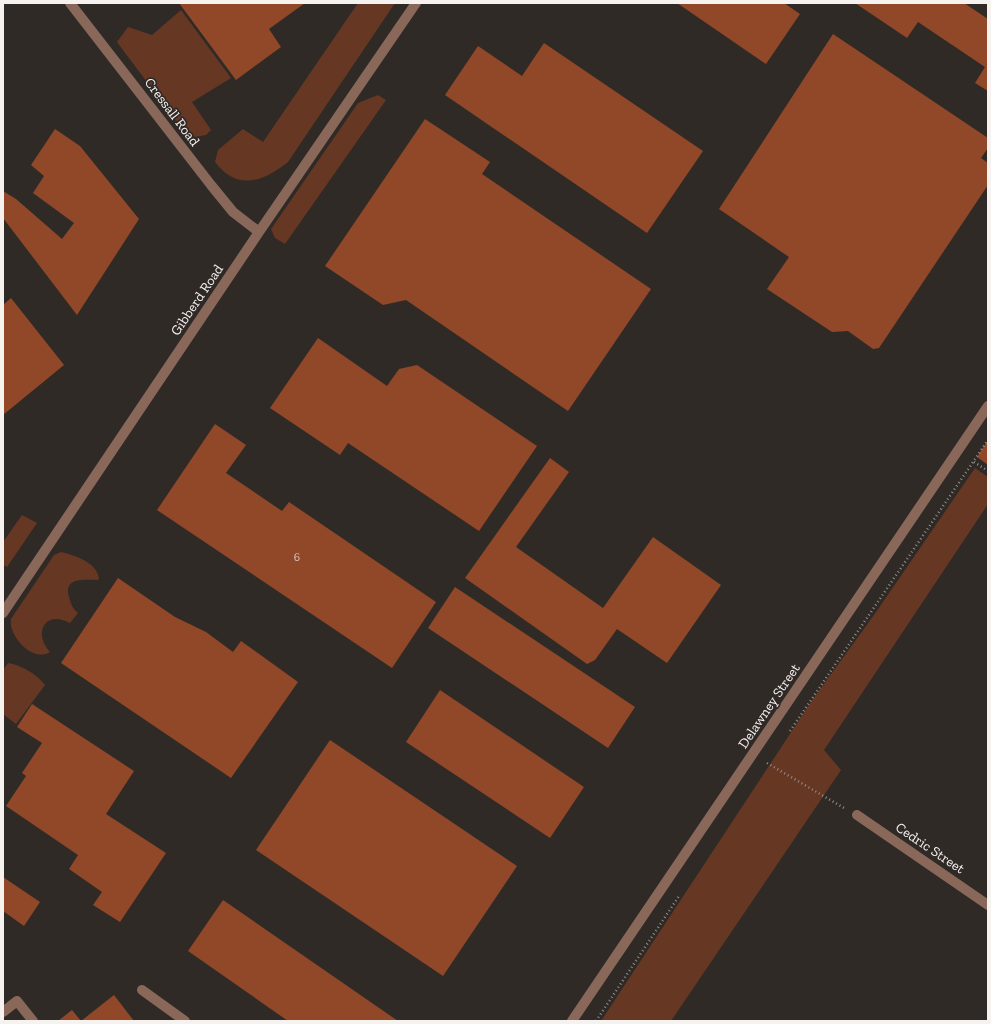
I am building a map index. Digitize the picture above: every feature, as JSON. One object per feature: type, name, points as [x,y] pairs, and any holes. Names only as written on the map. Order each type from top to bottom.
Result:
[{"type":"street","name":"Cressall Road","points":[[70,3],[233,212],[259,232]]},
{"type":"street","name":"Gibberd Road","points":[[3,613],[259,232],[416,3]]},
{"type":"street","name":"Delawney Street","points":[[572,1021],[988,406]]},
{"type":"street","name":"Cedric Street","points":[[857,815],[988,905]]},
{"type":"street","points":[[142,990],[185,1021]]},
{"type":"street","points":[[3,1012],[17,1001],[33,1021]]},
{"type":"path","points":[[785,737],[813,699],[988,440]]},
{"type":"path","points":[[974,462],[988,471]]},
{"type":"path","points":[[762,770],[771,757]]},
{"type":"path","points":[[767,763],[857,815]]},
{"type":"path","points":[[596,1021],[679,895]]},
{"type":"shaded area","points":[[358,3],[395,3],[288,162],[269,175],[250,180],[241,180],[232,177],[223,171],[215,162],[218,150],[243,129],[263,142]]},
{"type":"shaded area","points":[[181,10],[231,78],[192,102],[211,130],[206,135],[195,137],[179,125],[117,42],[128,27],[152,35]]},
{"type":"shaded area","points":[[378,95],[386,100],[285,244],[275,238],[271,229],[358,103]]},
{"type":"shaded area","points":[[975,468],[988,477],[988,504],[824,750],[841,770],[671,1021],[601,1021],[813,699],[874,615]]},
{"type":"shaded area","points":[[22,515],[37,523],[7,567],[3,565],[3,542]]},
{"type":"shaded area","points":[[61,552],[79,558],[90,564],[97,573],[99,579],[76,581],[69,586],[68,591],[70,602],[78,613],[70,623],[61,619],[48,621],[42,631],[42,638],[50,652],[36,654],[23,646],[13,633],[11,619],[54,555]]},
{"type":"shaded area","points":[[8,663],[28,671],[38,677],[45,685],[16,724],[3,714],[3,670]]},
{"type":"building","points":[[179,3],[305,3],[269,29],[281,47],[236,80]]},
{"type":"building","points":[[677,3],[784,3],[800,14],[766,64]]},
{"type":"building","points":[[855,3],[964,3],[988,19],[988,91],[975,83],[985,67],[918,22],[907,38]]},
{"type":"building","points":[[833,34],[988,138],[988,148],[981,158],[988,163],[988,185],[879,348],[873,349],[848,331],[832,332],[767,289],[789,257],[719,209]]},
{"type":"building","points":[[544,43],[703,151],[647,233],[445,95],[478,46],[522,76]]},
{"type":"building","points":[[425,119],[490,162],[482,174],[651,289],[568,411],[406,300],[383,305],[325,266]]},
{"type":"building","points":[[55,129],[80,146],[139,219],[77,315],[3,218],[3,191],[16,199],[62,239],[74,223],[33,193],[44,176],[31,165]]},
{"type":"building","points":[[11,298],[64,365],[3,415],[3,305]]},
{"type":"building","points":[[318,338],[387,386],[399,369],[417,365],[537,446],[479,531],[348,443],[340,455],[270,408]]},
{"type":"building","points":[[215,424],[246,445],[226,473],[282,511],[289,502],[436,602],[392,668],[157,510]]},
{"type":"building","points":[[988,440],[988,465],[977,457]]},
{"type":"building","points":[[550,458],[569,472],[516,547],[603,608],[653,537],[721,585],[667,663],[617,629],[595,660],[587,664],[465,578]]},
{"type":"building","points":[[118,578],[175,617],[206,632],[233,652],[241,641],[298,682],[231,778],[61,663]]},
{"type":"building","points":[[455,587],[635,707],[608,748],[428,628]]},
{"type":"building","points":[[440,690],[584,787],[550,838],[406,742]]},
{"type":"building","points":[[32,704],[134,771],[106,814],[166,853],[120,922],[93,905],[102,892],[69,869],[78,855],[6,806],[26,776],[22,773],[42,743],[17,727]]},
{"type":"building","points":[[330,740],[517,866],[443,976],[256,850]]},
{"type":"building","points":[[3,877],[40,902],[24,926],[3,911]]},
{"type":"building","points":[[223,900],[398,1021],[288,1021],[188,951]]},
{"type":"building","points":[[114,995],[134,1021],[81,1021]]},
{"type":"building","points":[[72,1010],[81,1021],[58,1021]]}]
